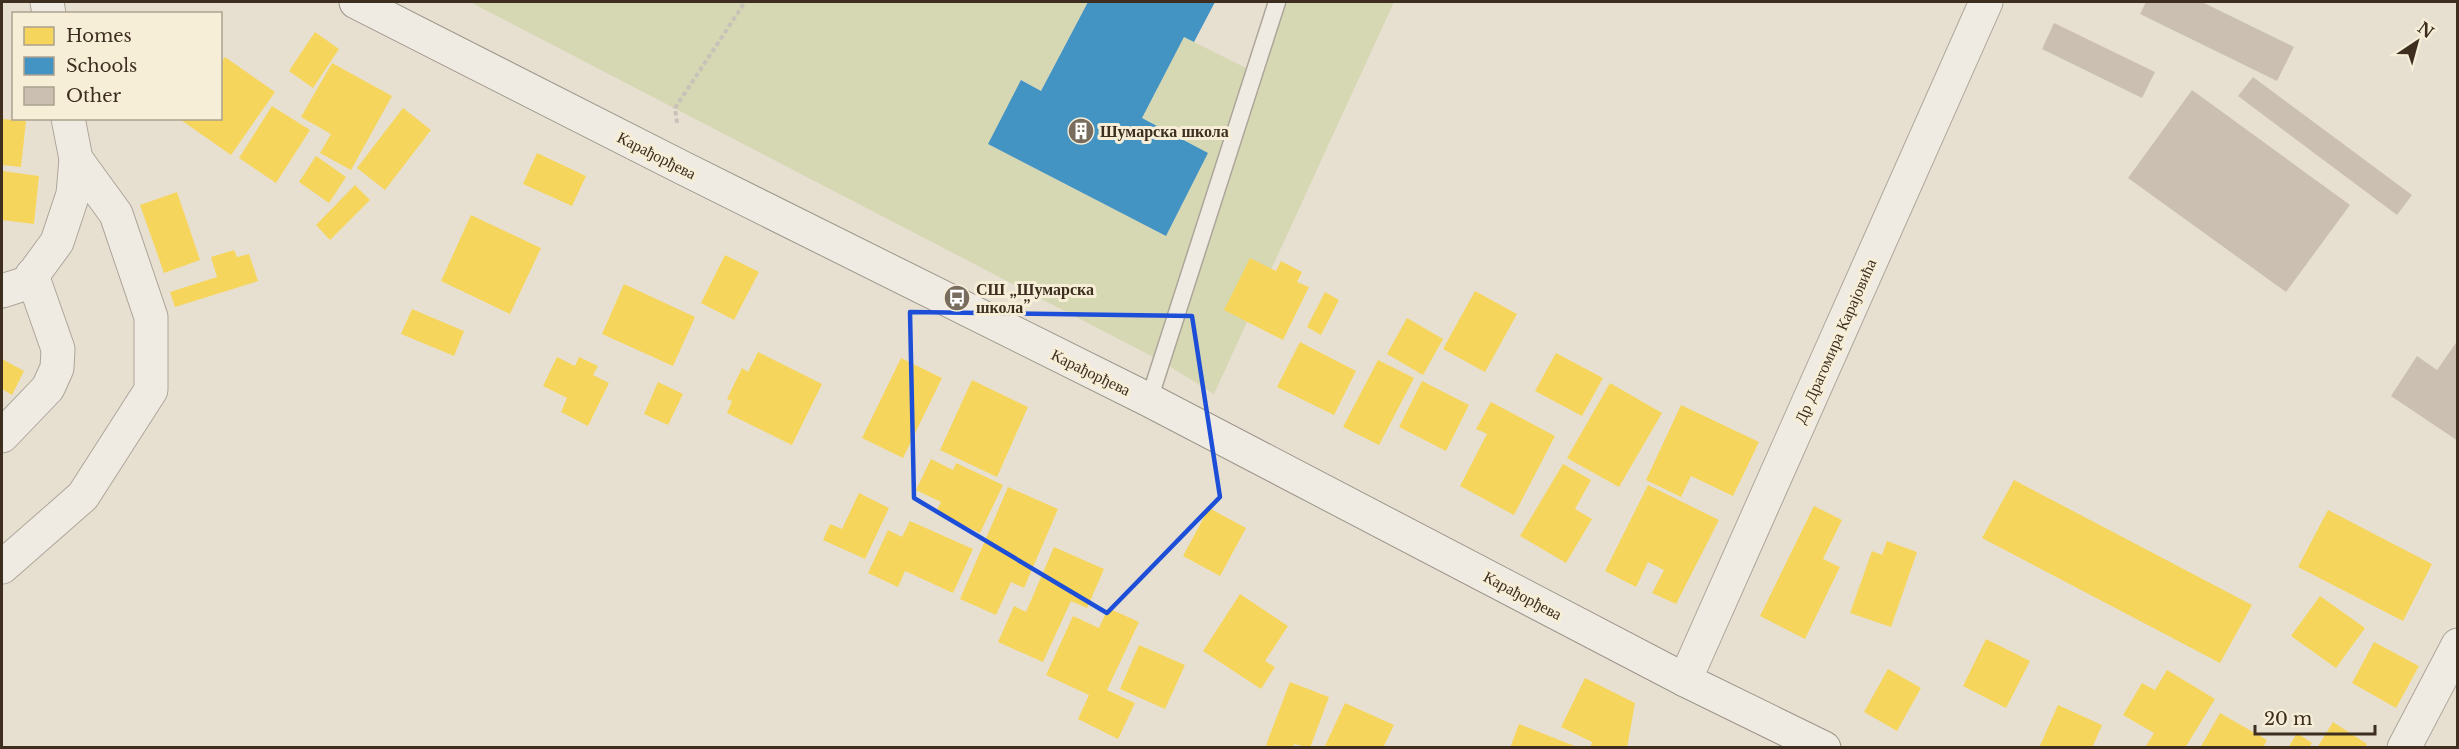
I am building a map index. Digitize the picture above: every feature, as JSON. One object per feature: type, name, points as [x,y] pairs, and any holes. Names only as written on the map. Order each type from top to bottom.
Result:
[{"type":"street","name":"Карађорђева","points":[[356,2],[1149,400],[1685,680],[1824,747]]},
{"type":"street","name":"Др Драгомира Карајовића","points":[[1685,680],[1986,2]]},
{"type":"street","points":[[2,291],[27,283],[57,242],[73,194],[76,159],[68,120]]},
{"type":"street","points":[[2,567],[83,496],[152,390],[151,317],[116,214],[76,159]]},
{"type":"street","points":[[2,436],[48,388],[57,368],[58,349],[32,275]]},
{"type":"street","points":[[2404,747],[2457,645]]},
{"type":"lane","points":[[1149,400],[1277,2]]},
{"type":"path","points":[[683,168],[675,108],[745,2]]},
{"type":"highlighted area","points":[[910,312],[1192,316],[1220,497],[1107,613],[914,498]]},
{"type":"green space","name":"Шумарска школа","points":[[470,2],[1088,2],[1041,91],[1022,80],[988,144],[1166,236],[1208,153],[1142,118],[1184,37],[1254,72],[1277,2],[1394,2],[1214,394],[1161,361]]},
{"type":"building: Homes","points":[[315,32],[339,49],[313,88],[289,71]]},
{"type":"building: Homes","points":[[225,57],[275,92],[231,155],[181,120],[222,120],[222,61]]},
{"type":"building: Homes","points":[[332,63],[392,96],[351,170],[320,153],[331,134],[301,117]]},
{"type":"building: Homes","points":[[272,106],[310,130],[276,183],[239,158]]},
{"type":"building: Homes","points":[[403,108],[431,130],[385,190],[357,168]]},
{"type":"building: Homes","points":[[2,119],[26,121],[21,167],[2,165]]},
{"type":"building: Homes","points":[[537,153],[586,176],[572,206],[523,184]]},
{"type":"building: Homes","points":[[316,156],[346,177],[329,203],[299,182]]},
{"type":"building: Homes","points":[[2,171],[39,176],[34,224],[2,220]]},
{"type":"building: Homes","points":[[355,185],[370,200],[330,240],[316,225]]},
{"type":"building: Homes","points":[[177,192],[200,260],[164,273],[140,205]]},
{"type":"building: Homes","points":[[471,215],[541,248],[510,314],[441,281]]},
{"type":"building: Homes","points":[[234,250],[237,257],[249,254],[258,281],[175,307],[170,292],[217,277],[211,257]]},
{"type":"building: Homes","points":[[725,255],[759,272],[734,320],[701,303]]},
{"type":"building: Homes","points":[[1250,258],[1276,271],[1281,261],[1302,272],[1297,282],[1309,287],[1283,340],[1224,310]]},
{"type":"building: Homes","points":[[624,284],[695,317],[673,366],[602,334]]},
{"type":"building: Homes","points":[[1475,291],[1517,314],[1485,372],[1443,349]]},
{"type":"building: Homes","points":[[1325,292],[1339,300],[1321,335],[1307,327]]},
{"type":"building: Homes","points":[[412,309],[464,331],[454,356],[401,334]]},
{"type":"building: Homes","points":[[1407,318],[1443,339],[1423,375],[1387,354]]},
{"type":"building: Homes","points":[[1300,342],[1356,371],[1334,415],[1277,387]]},
{"type":"building: Homes","points":[[758,352],[822,384],[792,445],[727,413],[732,401],[727,399],[742,368],[748,372]]},
{"type":"building: Homes","points":[[1556,353],[1603,378],[1582,416],[1535,391]]},
{"type":"building: Homes","points":[[557,357],[575,366],[579,357],[598,366],[593,375],[609,383],[588,426],[561,412],[567,398],[543,386]]},
{"type":"building: Homes","points":[[901,358],[942,378],[903,458],[862,438]]},
{"type":"building: Homes","points":[[2,359],[24,371],[12,395],[2,389]]},
{"type":"building: Homes","points":[[1378,360],[1414,378],[1379,445],[1343,427]]},
{"type":"building: Homes","points":[[972,380],[1028,407],[997,477],[940,450]]},
{"type":"building: Homes","points":[[1422,381],[1469,405],[1446,451],[1399,427]]},
{"type":"building: Homes","points":[[658,382],[683,394],[668,425],[644,414]]},
{"type":"building: Homes","points":[[1610,383],[1662,413],[1619,487],[1567,458]]},
{"type":"building: Homes","points":[[1491,402],[1555,436],[1514,515],[1460,486],[1487,434],[1476,429]]},
{"type":"building: Homes","points":[[1681,405],[1759,442],[1733,496],[1691,476],[1681,497],[1646,480]]},
{"type":"building: Homes","points":[[931,459],[953,470],[956,463],[1003,485],[980,533],[936,512],[941,502],[916,490]]},
{"type":"building: Homes","points":[[1563,464],[1591,480],[1575,509],[1592,519],[1566,563],[1520,536]]},
{"type":"building: Homes","points":[[2014,480],[2252,605],[2220,663],[1982,538]]},
{"type":"building: Homes","points":[[1648,485],[1719,520],[1676,604],[1652,593],[1664,570],[1648,562],[1636,587],[1605,571]]},
{"type":"building: Homes","points":[[1008,487],[1058,509],[1024,588],[1011,582],[996,615],[960,599]]},
{"type":"building: Homes","points":[[859,493],[889,508],[865,559],[823,540],[830,524],[842,529]]},
{"type":"building: Homes","points":[[1814,506],[1842,520],[1823,559],[1840,567],[1805,639],[1760,616]]},
{"type":"building: Homes","points":[[1209,508],[1246,528],[1220,576],[1183,556]]},
{"type":"building: Homes","points":[[2328,510],[2432,564],[2403,621],[2298,567]]},
{"type":"building: Homes","points":[[910,521],[973,549],[953,593],[905,571],[898,587],[868,573],[888,530],[902,537]]},
{"type":"building: Homes","points":[[1887,541],[1917,552],[1891,627],[1850,613],[1872,551],[1882,555]]},
{"type":"building: Homes","points":[[1054,547],[1104,569],[1087,608],[1071,601],[1043,662],[998,642],[1014,606],[1026,612]]},
{"type":"building: Homes","points":[[1240,594],[1288,626],[1265,661],[1275,667],[1261,689],[1203,651]]},
{"type":"building: Homes","points":[[2320,596],[2365,628],[2336,668],[2291,636]]},
{"type":"building: Homes","points":[[1108,608],[1139,622],[1107,690],[1135,703],[1118,739],[1078,719],[1089,695],[1046,675],[1073,616],[1099,628]]},
{"type":"building: Homes","points":[[1986,639],[2030,661],[2006,708],[1963,686]]},
{"type":"building: Homes","points":[[2374,642],[2419,666],[2396,708],[2352,683]]},
{"type":"building: Homes","points":[[1139,645],[1185,665],[1165,709],[1120,689]]},
{"type":"building: Homes","points":[[1888,669],[1921,688],[1897,731],[1864,712]]},
{"type":"building: Homes","points":[[2167,670],[2215,699],[2185,748],[2149,748],[2146,746],[2154,733],[2123,715],[2142,683],[2155,690]]},
{"type":"building: Homes","points":[[1585,678],[1635,703],[1627,748],[1590,748],[1592,742],[1561,727]]},
{"type":"building: Homes","points":[[1290,682],[1329,697],[1310,748],[1294,744],[1293,748],[1272,748],[1266,745]]},
{"type":"building: Homes","points":[[1345,703],[1394,725],[1383,748],[1324,748]]},
{"type":"building: Homes","points":[[2058,705],[2102,725],[2092,748],[2039,748]]},
{"type":"building: Homes","points":[[2220,713],[2267,740],[2263,748],[2200,748]]},
{"type":"building: Homes","points":[[2333,722],[2367,744],[2365,748],[2317,748]]},
{"type":"building: Homes","points":[[1519,724],[1577,747],[1577,748],[1510,748]]},
{"type":"building: Homes","points":[[2297,733],[2312,743],[2309,748],[2288,748]]},
{"type":"building: Schools","name":"Шумарска школа","points":[[1088,2],[1215,2],[1194,42],[1184,37],[1142,118],[1208,153],[1166,236],[988,144],[1021,80],[1041,91]]},
{"type":"building: Other","points":[[2146,2],[2202,2],[2294,47],[2277,81],[2140,14]]},
{"type":"building: Other","points":[[2054,23],[2155,72],[2142,98],[2042,49]]},
{"type":"building: Other","points":[[2253,77],[2412,195],[2397,215],[2238,96]]},
{"type":"building: Other","points":[[2192,90],[2350,205],[2286,292],[2128,178]]},
{"type":"building: Other","points":[[2458,340],[2458,441],[2391,396],[2417,356],[2437,370]]},
{"type":"place","name":"Шумарска школа","points":[[1081,131]]},
{"type":"place","name":"СШ „Шумарска школа”","points":[[957,298]]}]
